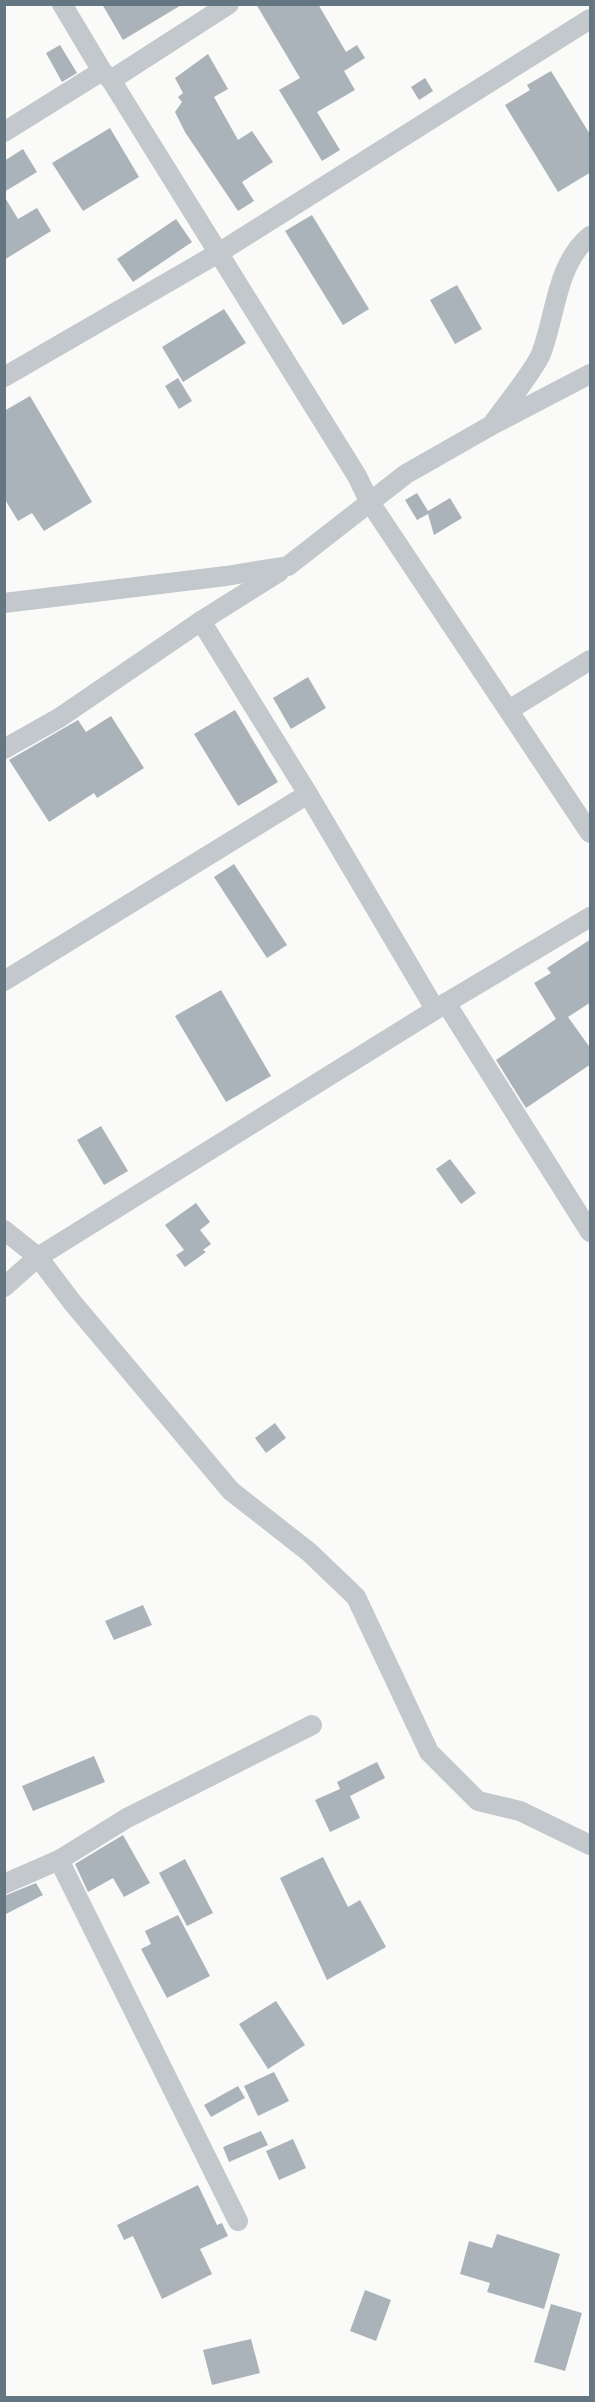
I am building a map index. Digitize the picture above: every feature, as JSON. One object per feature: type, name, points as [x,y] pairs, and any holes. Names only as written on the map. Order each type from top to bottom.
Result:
[{"type":"street","points":[[63,4],[220,252],[357,476],[369,501],[591,833]]},
{"type":"street","points":[[4,132],[229,4]]},
{"type":"street","points":[[4,377],[220,252],[591,19]]},
{"type":"street","points":[[492,425],[540,356],[568,264],[591,236]]},
{"type":"street","points":[[4,749],[59,718],[201,621],[288,566],[406,474],[492,425],[591,374]]},
{"type":"street","points":[[4,603],[214,578],[288,566]]},
{"type":"street","points":[[201,621],[441,1006],[591,1232]]},
{"type":"street","points":[[510,710],[591,660]]},
{"type":"street","points":[[4,981],[308,794]]},
{"type":"street","points":[[4,1287],[38,1257],[441,1006],[591,917]]},
{"type":"street","points":[[4,1230],[38,1257],[72,1302],[231,1491],[309,1552],[356,1597],[429,1752],[478,1801],[520,1811],[591,1845]]},
{"type":"street","points":[[4,1884],[59,1860],[127,1818],[312,1725]]},
{"type":"street","points":[[59,1860],[238,2221]]},
{"type":"building","points":[[102,4],[183,4],[123,40]]},
{"type":"building","points":[[256,4],[318,4],[346,52],[357,45],[365,58],[344,71],[355,90],[317,112],[340,150],[322,161],[279,90],[300,78]]},
{"type":"building","points":[[60,45],[77,73],[62,82],[46,53]]},
{"type":"building","points":[[208,54],[228,89],[214,97],[238,140],[252,131],[273,162],[242,182],[254,201],[238,211],[185,132],[175,112],[182,102],[178,97],[183,93],[175,78]]},
{"type":"building","points":[[551,71],[591,136],[591,172],[558,192],[505,105],[530,90],[527,85]]},
{"type":"building","points":[[425,78],[433,91],[419,100],[411,87]]},
{"type":"building","points":[[110,128],[139,177],[83,211],[52,163]]},
{"type":"building","points":[[23,149],[37,172],[4,192],[4,161]]},
{"type":"building","points":[[4,196],[18,219],[37,208],[51,231],[4,260]]},
{"type":"building","points":[[312,215],[369,309],[343,325],[285,231]]},
{"type":"building","points":[[176,219],[192,242],[133,282],[117,259]]},
{"type":"building","points":[[457,285],[482,329],[455,344],[430,300]]},
{"type":"building","points":[[224,309],[246,343],[183,382],[162,347]]},
{"type":"building","points":[[178,378],[192,401],[179,409],[165,386]]},
{"type":"building","points":[[30,396],[92,502],[44,531],[32,513],[18,521],[4,498],[4,411]]},
{"type":"building","points":[[417,493],[428,511],[450,498],[462,518],[434,535],[428,514],[417,520],[405,500]]},
{"type":"building","points":[[308,677],[326,708],[291,729],[273,698]]},
{"type":"building","points":[[235,710],[278,782],[238,806],[194,734]]},
{"type":"building","points":[[111,716],[144,768],[97,798],[94,793],[49,822],[9,760],[78,720],[86,732]]},
{"type":"building","points":[[234,864],[287,945],[267,958],[214,877]]},
{"type":"building","points":[[591,939],[591,1002],[568,1017],[591,1049],[591,1064],[526,1108],[496,1060],[556,1019],[534,983],[551,973],[547,968]]},
{"type":"building","points":[[221,990],[271,1076],[226,1102],[175,1016]]},
{"type":"building","points":[[101,1126],[128,1171],[104,1185],[77,1140]]},
{"type":"building","points":[[450,1159],[476,1193],[461,1204],[436,1169]]},
{"type":"building","points":[[196,1203],[210,1222],[200,1230],[211,1244],[203,1250],[206,1252],[185,1267],[176,1255],[184,1250],[165,1225]]},
{"type":"building","points":[[275,1423],[286,1438],[266,1453],[255,1438]]},
{"type":"building","points":[[143,1605],[152,1625],[114,1640],[105,1621]]},
{"type":"building","points":[[94,1756],[105,1782],[33,1811],[22,1786]]},
{"type":"building","points":[[377,1762],[385,1778],[350,1796],[360,1818],[330,1832],[315,1800],[340,1789],[337,1782]]},
{"type":"building","points":[[123,1835],[150,1883],[124,1897],[113,1878],[88,1892],[75,1864]]},
{"type":"building","points":[[323,1857],[348,1907],[360,1900],[386,1947],[327,1980],[280,1878]]},
{"type":"building","points":[[185,1859],[213,1913],[187,1926],[159,1873]]},
{"type":"building","points":[[36,1883],[43,1895],[4,1915],[4,1896]]},
{"type":"building","points":[[178,1915],[210,1976],[167,1998],[141,1949],[151,1944],[145,1931]]},
{"type":"building","points":[[276,2001],[305,2045],[268,2069],[239,2024]]},
{"type":"building","points":[[274,2072],[289,2101],[258,2116],[244,2086]]},
{"type":"building","points":[[238,2086],[245,2098],[211,2117],[204,2105]]},
{"type":"building","points":[[261,2131],[268,2145],[229,2162],[223,2147]]},
{"type":"building","points":[[293,2139],[306,2168],[279,2180],[266,2151]]},
{"type":"building","points":[[198,2185],[217,2225],[222,2223],[228,2236],[200,2249],[212,2274],[162,2299],[133,2236],[124,2240],[117,2225]]},
{"type":"building","points":[[497,2234],[560,2254],[544,2309],[487,2292],[490,2283],[460,2274],[469,2241],[492,2248]]},
{"type":"building","points":[[365,2290],[391,2300],[376,2341],[350,2331]]},
{"type":"building","points":[[551,2304],[582,2313],[565,2371],[534,2362]]},
{"type":"building","points":[[251,2339],[260,2373],[212,2385],[203,2350]]}]
